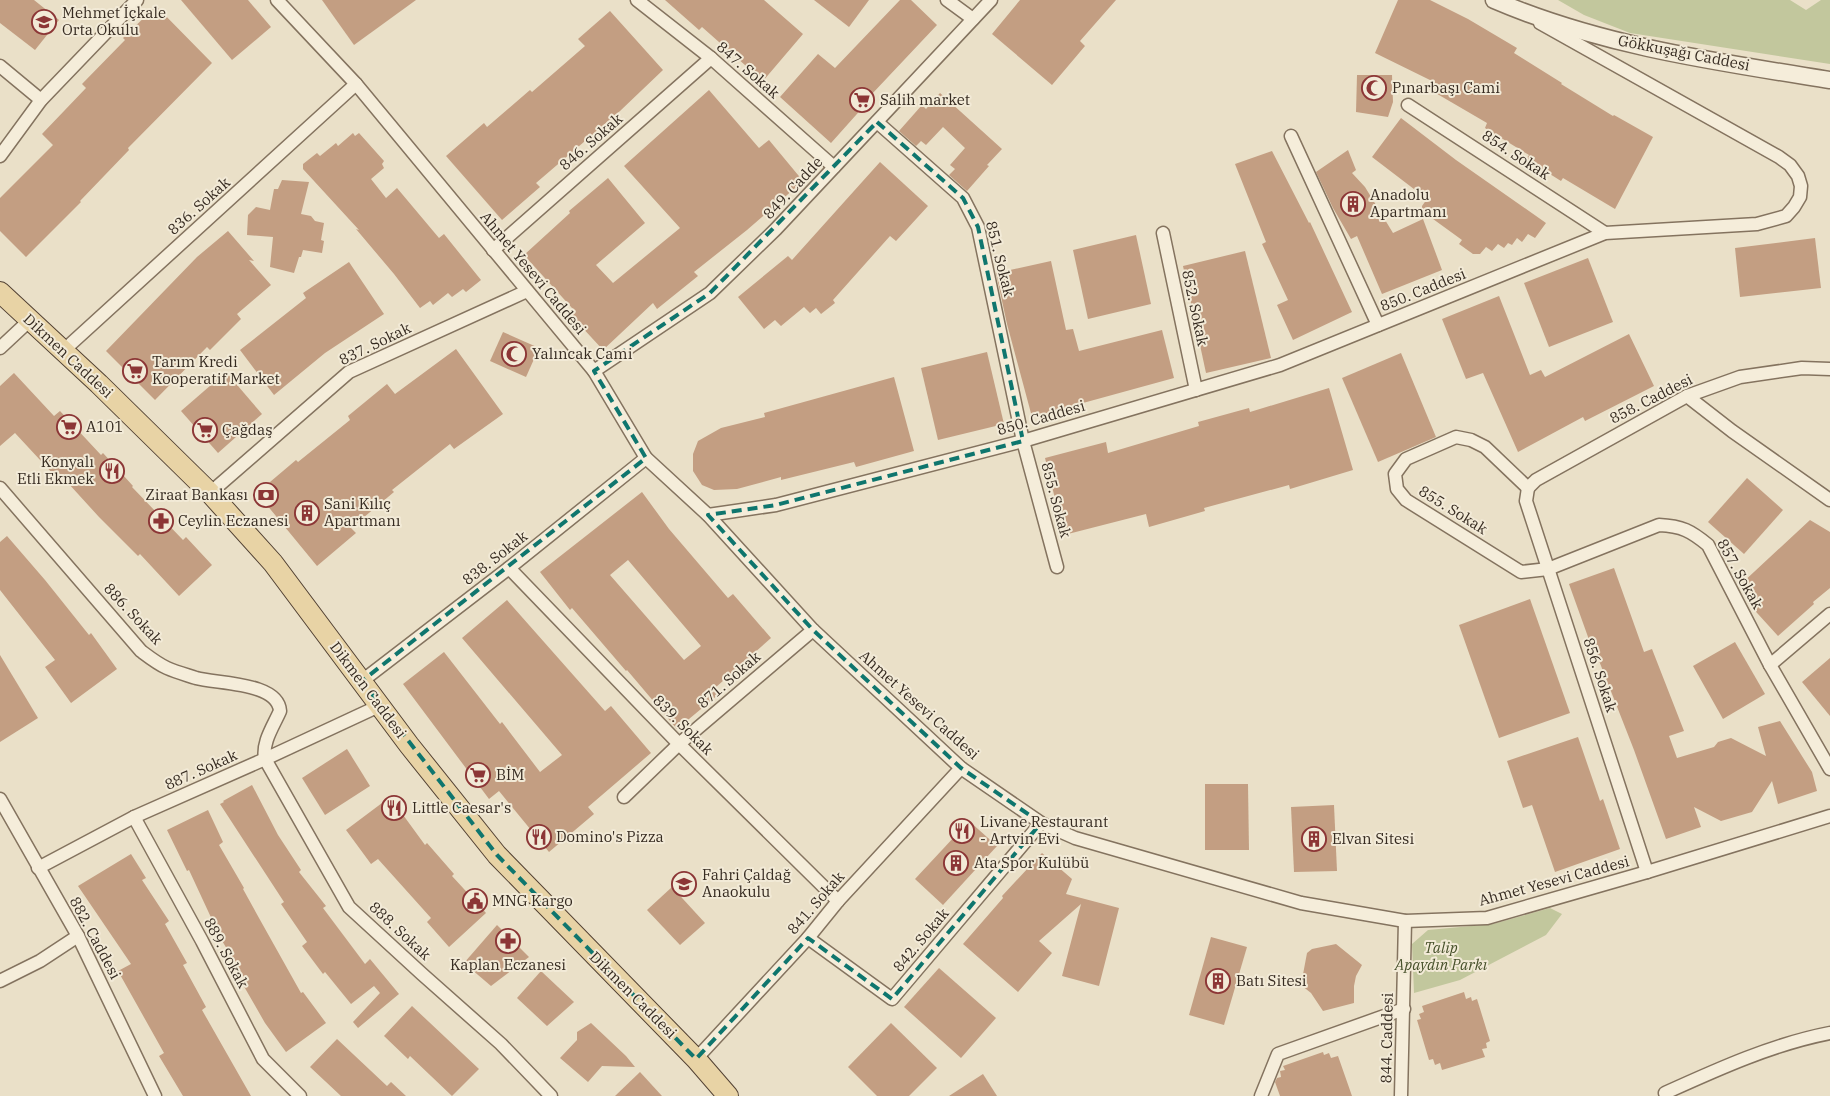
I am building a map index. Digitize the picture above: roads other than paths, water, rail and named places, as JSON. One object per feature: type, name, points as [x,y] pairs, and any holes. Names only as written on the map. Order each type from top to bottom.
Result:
[{"type":"main road","name":"Dikmen Caddesi","points":[[0,292],[210,493],[273,563],[379,706],[497,855],[696,1059],[728,1096]]},
{"type":"street","points":[[0,156],[41,100],[137,0]]},
{"type":"street","name":"Ahmet Yesevi Caddesi","points":[[278,0],[356,84],[594,372],[646,458],[708,515],[812,630],[961,768],[1041,823],[1075,838],[1301,903],[1405,921],[1487,918],[1647,872],[1830,816]]},
{"type":"street","name":"847. Sokak","points":[[637,0],[711,58],[834,168]]},
{"type":"street","points":[[947,0],[973,19]]},
{"type":"street","name":"849. Cadde","points":[[594,372],[710,293],[776,229],[991,0]]},
{"type":"street","name":"Gökkuşağı Caddesi","points":[[1494,0],[1568,26],[1651,50],[1830,80]]},
{"type":"street","name":"850. Caddesi","points":[[708,515],[776,506],[1023,441],[1280,365],[1605,233],[1757,224],[1786,216],[1794,208],[1800,197],[1801,186],[1798,176],[1790,164],[1511,7]]},
{"type":"street","name":"846. Sokak","points":[[493,250],[711,58]]},
{"type":"street","points":[[0,66],[41,100]]},
{"type":"street","name":"836. Sokak","points":[[63,351],[356,84]]},
{"type":"street","name":"854. Sokak","points":[[1408,105],[1605,233]]},
{"type":"street","name":"851. Sokak","points":[[877,122],[963,198],[978,227],[1023,441]]},
{"type":"street","points":[[1291,136],[1378,325]]},
{"type":"street","name":"852. Sokak","points":[[1163,233],[1196,390]]},
{"type":"street","name":"837. Sokak","points":[[210,493],[349,372],[527,291]]},
{"type":"street","points":[[0,348],[30,320]]},
{"type":"street","name":"858. Caddesi","points":[[1528,488],[1536,480],[1687,396],[1740,377],[1802,368],[1830,369]]},
{"type":"street","points":[[1687,396],[1732,431],[1830,500]]},
{"type":"street","name":"855. Sokak","points":[[1528,488],[1485,447],[1471,440],[1456,437],[1406,459],[1395,474],[1397,489],[1406,500],[1521,572],[1548,569]]},
{"type":"street","name":"855. Sokak","points":[[1023,441],[1057,567]]},
{"type":"street","name":"838. Sokak","points":[[362,681],[509,568],[646,458]]},
{"type":"street","name":"886. Sokak","points":[[0,488],[141,651],[166,668],[199,679],[250,687],[264,692],[277,701],[280,711],[266,742],[264,750],[266,759]]},
{"type":"street","name":"856. Sokak","points":[[1528,488],[1526,501],[1647,872]]},
{"type":"street","name":"857. Sokak","points":[[1548,569],[1659,525],[1677,526],[1694,533],[1708,545],[1770,665],[1830,769]]},
{"type":"street","name":"839. Sokak","points":[[509,568],[679,744],[838,901]]},
{"type":"street","points":[[1770,665],[1830,614]]},
{"type":"street","name":"871. Sokak","points":[[624,796],[679,744],[812,630]]},
{"type":"street","name":"887. Sokak","points":[[38,868],[134,817],[266,759],[379,706]]},
{"type":"street","name":"888. Sokak","points":[[266,759],[349,907],[502,1044],[552,1096]]},
{"type":"street","name":"841. Sokak","points":[[696,1059],[961,768]]},
{"type":"street","name":"882. Caddesi","points":[[0,799],[78,936],[155,1096]]},
{"type":"street","name":"889. Sokak","points":[[134,817],[202,941],[263,1059],[300,1096]]},
{"type":"street","name":"842. Sokak","points":[[808,938],[892,998],[1041,823]]},
{"type":"street","name":"844. Caddesi","points":[[1401,1096],[1405,921]]},
{"type":"street","points":[[0,981],[40,961],[78,936]]},
{"type":"street","points":[[1261,1096],[1278,1054],[1404,1009]]},
{"type":"street","points":[[1665,1093],[1741,1061],[1811,1037],[1830,1033]]},
{"type":"place","name":"Mehmet İçkale Orta Okulu","points":[[44,22]]},
{"type":"place","name":"Pınarbaşı Cami","points":[[1374,88]]},
{"type":"place","name":"Salih market","points":[[862,100]]},
{"type":"place","name":"Anadolu Apartmanı","points":[[1353,204]]},
{"type":"place","name":"Yalıncak Cami","points":[[514,354]]},
{"type":"place","name":"Tarım Kredi Kooperatif Market","points":[[135,371]]},
{"type":"place","name":"A101","points":[[69,427]]},
{"type":"place","name":"Çağdaş","points":[[205,430]]},
{"type":"place","name":"Konyalı Etli Ekmek","points":[[112,471]]},
{"type":"place","name":"Ziraat Bankası","points":[[266,495]]},
{"type":"place","name":"Sani Kılıç Apartmanı","points":[[307,513]]},
{"type":"place","name":"Ceylin Eczanesi","points":[[161,521]]},
{"type":"place","name":"BİM","points":[[478,775]]},
{"type":"place","name":"Little Caesar's","points":[[394,808]]},
{"type":"place","name":"Livane Restaurant - Artvin Evi","points":[[962,831]]},
{"type":"place","name":"Domino's Pizza","points":[[539,837]]},
{"type":"place","name":"Elvan Sitesi","points":[[1314,839]]},
{"type":"place","name":"Ata Spor Kulübü","points":[[956,863]]},
{"type":"place","name":"Fahri Çaldağ Anaokulu","points":[[684,884]]},
{"type":"place","name":"MNG Kargo","points":[[475,901]]},
{"type":"place","name":"Kaplan Eczanesi","points":[[508,941]]},
{"type":"place","name":"Batı Sitesi","points":[[1218,981]]},
{"type":"park label","name":"Talip Apaydın Parkı","points":[[1441,956]]}]
